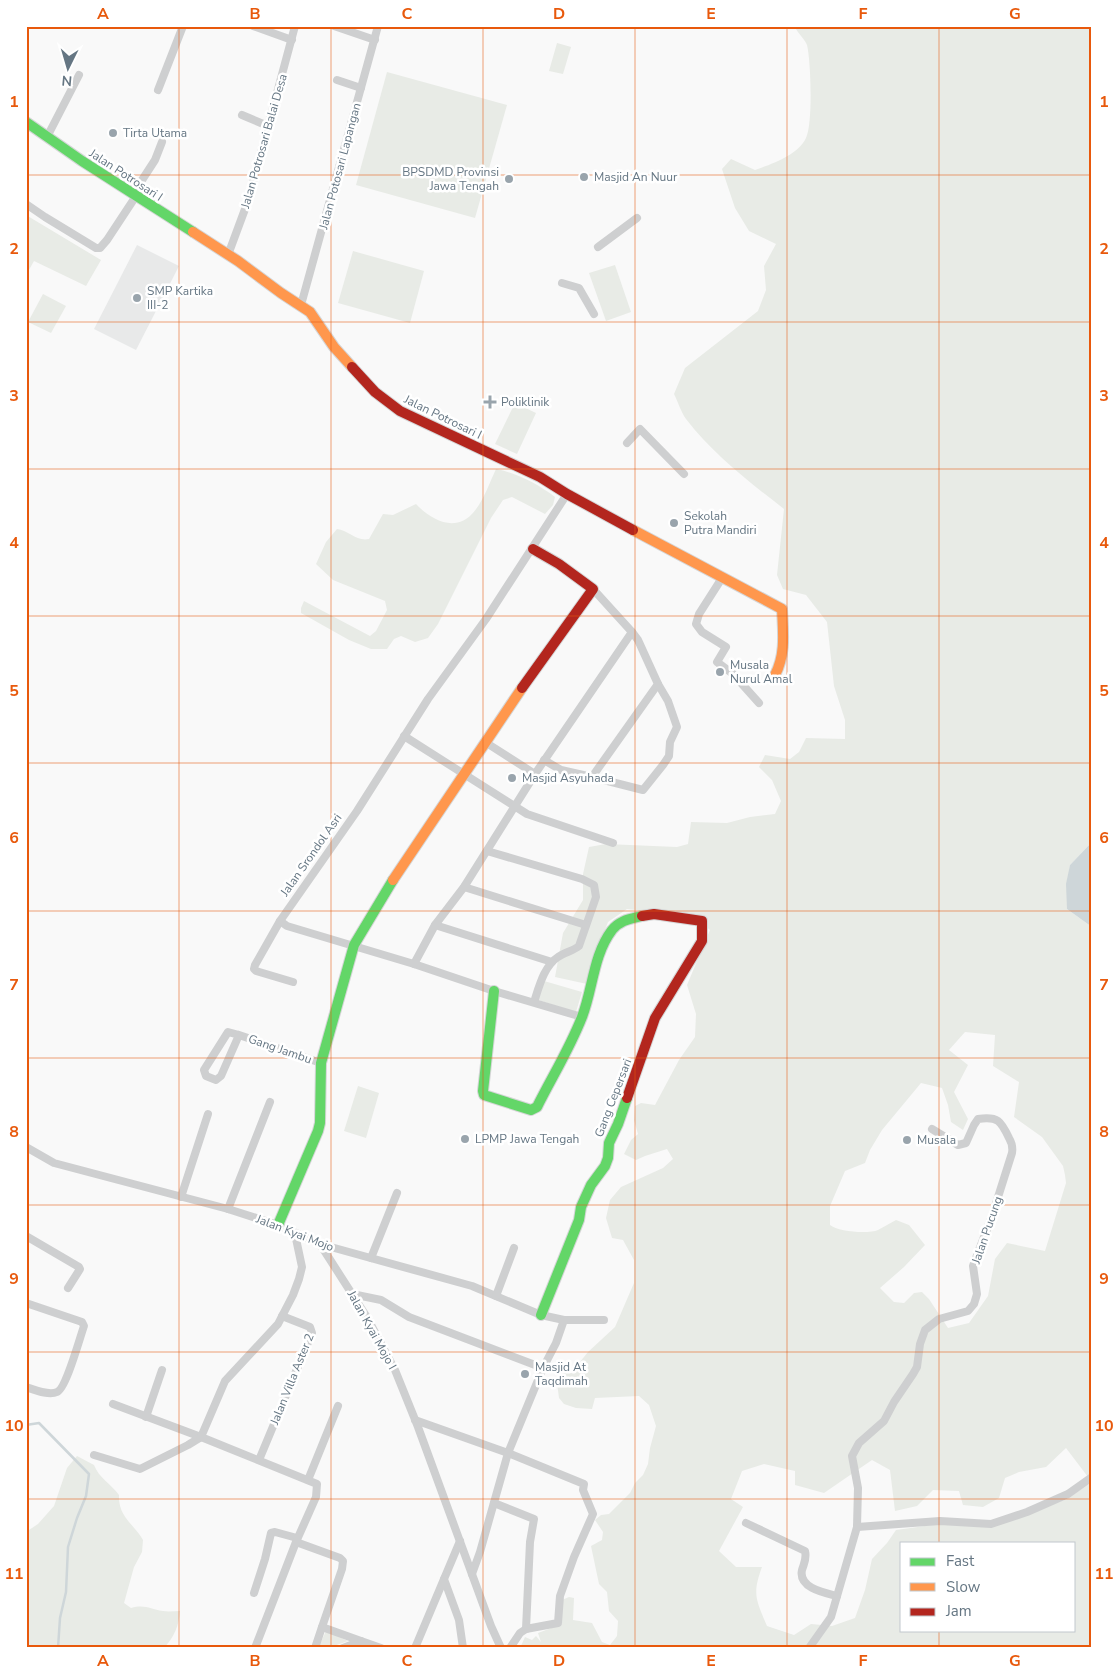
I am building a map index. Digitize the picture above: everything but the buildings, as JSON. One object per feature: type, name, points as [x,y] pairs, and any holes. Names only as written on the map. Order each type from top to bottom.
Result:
[{"type":"street","points":[[158,90],[183,26]]},
{"type":"street","points":[[253,26],[292,40]]},
{"type":"street","name":"Jalan Potrosari Balai Desa","points":[[228,255],[248,201],[295,26]]},
{"type":"street","points":[[334,26],[375,40]]},
{"type":"street","name":"Jalan Potosari Lapangan","points":[[301,305],[378,26]]},
{"type":"street","points":[[48,137],[79,75]]},
{"type":"street","points":[[337,80],[361,88]]},
{"type":"street","points":[[242,115],[268,126]]},
{"type":"street","name":"Jalan Potrosari I","points":[[26,122],[301,305],[310,312],[334,347],[375,392],[400,411],[540,477],[567,494],[722,578],[752,594],[774,602],[782,609],[783,652],[779,669],[775,675]]},
{"type":"street","points":[[26,204],[96,248],[100,248],[107,240],[154,163],[162,142]]},
{"type":"street","points":[[598,247],[637,218]]},
{"type":"street","points":[[562,283],[579,288],[594,314]]},
{"type":"street","points":[[626,443],[640,429],[684,474]]},
{"type":"street","name":"Jalan Srondol Asri","points":[[293,982],[254,969],[280,921],[357,811],[428,699],[486,619],[567,494]]},
{"type":"street","points":[[533,548],[560,564],[593,589],[632,632],[638,640],[668,701],[677,727],[670,740],[669,755],[643,790],[561,770],[544,760]]},
{"type":"street","points":[[722,578],[699,614],[696,624],[702,632],[726,646],[717,662],[733,674],[759,703]]},
{"type":"street","points":[[278,1225],[318,1132],[320,1122],[321,1063],[354,945],[400,868],[463,774],[545,654],[593,589]]},
{"type":"street","points":[[414,964],[434,925],[464,887],[544,760],[632,632]]},
{"type":"street","points":[[592,777],[658,684]]},
{"type":"street","points":[[404,736],[514,807],[544,821],[613,843]]},
{"type":"street","points":[[485,742],[535,774]]},
{"type":"street","points":[[487,851],[582,879],[594,885],[596,897],[579,946],[559,956],[552,962],[540,985],[534,1002]]},
{"type":"street","points":[[464,887],[586,925]]},
{"type":"street","name":"Gang Cepersari","points":[[541,1315],[579,1220],[581,1207],[591,1185],[605,1166],[608,1158],[609,1143],[618,1124],[655,1018],[702,941],[702,922],[654,914],[621,921],[609,934],[602,948],[582,1016]]},
{"type":"street","points":[[280,921],[287,926],[354,945],[494,991],[582,1016],[537,1107],[527,1110],[484,1095],[494,991]]},
{"type":"street","points":[[434,925],[552,962]]},
{"type":"street","name":"Gang Jambu","points":[[239,1035],[221,1076],[216,1080],[206,1076],[204,1070],[228,1032],[239,1035],[321,1063]]},
{"type":"street","points":[[228,1209],[270,1102]]},
{"type":"street","points":[[181,1197],[208,1114]]},
{"type":"street","name":"Jalan Pucung","points":[[809,1648],[831,1617],[857,1527],[858,1488],[852,1456],[853,1452],[859,1443],[884,1421],[913,1374],[917,1367],[920,1344],[925,1330],[939,1319],[968,1311],[976,1300],[977,1294],[973,1266],[992,1216],[1013,1149],[1003,1124],[997,1119],[978,1119],[966,1143],[958,1145],[932,1129]]},
{"type":"street","name":"Jalan Kyai Mojo","points":[[26,1148],[54,1163],[228,1209],[278,1225],[320,1244],[472,1286],[541,1315],[564,1320],[604,1320]]},
{"type":"street","points":[[371,1258],[397,1193]]},
{"type":"street","points":[[94,1455],[140,1469],[201,1437],[225,1381],[278,1324],[293,1294],[301,1271],[295,1234]]},
{"type":"street","points":[[26,1236],[79,1267],[80,1269],[68,1288]]},
{"type":"street","name":"Jalan Kyai Mojo I","points":[[320,1244],[368,1319],[395,1370],[416,1420],[491,1626],[501,1648]]},
{"type":"street","points":[[496,1296],[514,1248]]},
{"type":"street","points":[[352,1294],[381,1300],[409,1317],[542,1368]]},
{"type":"street","points":[[26,1303],[82,1322],[84,1325],[69,1372],[60,1391],[56,1393],[44,1392],[26,1388]]},
{"type":"street","name":"Jalan Villa Aster 2","points":[[259,1460],[312,1333],[310,1327],[282,1316]]},
{"type":"street","points":[[472,1574],[508,1453],[542,1368],[556,1343],[564,1320]]},
{"type":"street","points":[[146,1417],[162,1370]]},
{"type":"street","points":[[112,1404],[201,1437],[316,1484],[317,1493],[255,1648]]},
{"type":"street","points":[[308,1480],[338,1406]]},
{"type":"street","points":[[416,1420],[508,1453],[584,1484],[583,1490],[593,1514],[574,1557],[560,1596],[558,1623],[526,1629],[520,1633],[510,1648]]},
{"type":"street","points":[[857,1527],[940,1521],[991,1524],[1027,1512],[1068,1494],[1092,1477]]},
{"type":"street","points":[[494,1503],[534,1519],[530,1542],[526,1629]]},
{"type":"street","points":[[746,1523],[804,1551],[806,1560],[802,1577],[813,1589],[837,1596]]},
{"type":"street","points":[[254,1593],[266,1559],[272,1533],[275,1532],[297,1540],[336,1556],[343,1561],[315,1648]]},
{"type":"street","points":[[415,1648],[460,1541]]},
{"type":"street","points":[[444,1579],[459,1620],[463,1648]]},
{"type":"street","points":[[322,1627],[381,1648]]},
{"type":"street","points":[[342,1648],[361,1641]]},
{"type":"shaded area","points":[[783,26],[1092,26],[1092,842],[1070,865],[1067,909],[1092,927],[1092,1472],[1088,1477],[1066,1448],[1046,1467],[1019,1472],[1005,1478],[999,1498],[983,1507],[963,1505],[959,1491],[933,1490],[917,1506],[895,1511],[890,1470],[872,1460],[824,1493],[795,1485],[795,1471],[764,1464],[742,1471],[731,1499],[743,1507],[719,1551],[736,1567],[762,1567],[756,1591],[760,1610],[767,1626],[794,1635],[811,1624],[832,1626],[855,1618],[865,1590],[872,1559],[896,1530],[939,1524],[990,1527],[1067,1499],[1092,1482],[1092,1648],[520,1648],[525,1637],[532,1640],[536,1636],[541,1642],[538,1633],[562,1624],[562,1600],[569,1597],[574,1598],[573,1620],[592,1623],[602,1642],[610,1645],[617,1636],[618,1621],[609,1611],[607,1592],[599,1584],[591,1546],[602,1540],[603,1532],[595,1520],[601,1515],[609,1514],[630,1493],[635,1483],[643,1475],[648,1464],[656,1426],[649,1405],[639,1396],[595,1398],[592,1409],[576,1408],[564,1404],[559,1398],[557,1383],[563,1372],[575,1368],[588,1352],[615,1327],[634,1283],[634,1260],[623,1240],[612,1238],[606,1218],[610,1200],[621,1187],[663,1168],[673,1159],[667,1149],[636,1160],[624,1154],[631,1140],[638,1134],[634,1120],[635,1106],[641,1103],[655,1105],[679,1060],[695,1037],[696,1014],[687,985],[710,930],[701,922],[680,915],[627,909],[608,922],[587,984],[555,977],[563,933],[583,900],[583,874],[589,847],[606,844],[677,847],[688,844],[691,822],[727,823],[750,817],[775,814],[781,801],[772,780],[759,767],[765,755],[790,759],[799,752],[806,738],[845,739],[845,720],[834,686],[827,622],[806,595],[783,589],[777,575],[784,509],[745,478],[708,444],[686,419],[674,394],[685,368],[758,311],[766,290],[764,266],[776,244],[749,231],[735,208],[722,169],[731,159],[755,170],[762,168],[791,154],[806,138],[810,120],[811,92],[810,64],[805,41],[796,29]],"holes":[[[965,1032],[995,1035],[993,1066],[1019,1082],[1014,1117],[1042,1137],[1063,1166],[1066,1183],[1045,1251],[1007,1243],[995,1259],[988,1296],[969,1323],[948,1328],[929,1299],[922,1292],[914,1293],[904,1303],[894,1302],[880,1288],[925,1245],[909,1225],[896,1220],[878,1230],[868,1232],[840,1229],[830,1225],[830,1206],[845,1171],[865,1163],[870,1150],[882,1130],[921,1083],[942,1088],[951,1122],[963,1130],[968,1119],[954,1092],[968,1065],[949,1050]]]},
{"type":"shaded area","points":[[557,43],[571,47],[563,74],[549,71]]},
{"type":"shaded area","points":[[387,72],[507,105],[475,218],[356,185]]},
{"type":"shaded area","points":[[26,215],[101,260],[86,286],[34,261],[26,275]]},
{"type":"shaded area","name":"SMP Kartika III-2","points":[[137,245],[179,266],[136,350],[94,329]]},
{"type":"shaded area","points":[[353,251],[424,271],[410,323],[338,303]]},
{"type":"shaded area","points":[[615,265],[631,312],[606,321],[589,273]]},
{"type":"shaded area","points":[[43,294],[66,306],[51,333],[28,322]]},
{"type":"shaded area","points":[[515,403],[536,413],[517,454],[495,444]]},
{"type":"shaded area","points":[[496,469],[519,476],[542,488],[555,497],[553,505],[545,514],[512,497],[503,500],[491,518],[438,624],[428,638],[415,642],[401,636],[394,639],[387,649],[371,649],[349,640],[301,613],[304,601],[370,636],[376,631],[387,610],[385,601],[333,580],[316,564],[326,542],[337,529],[360,539],[369,539],[383,514],[393,515],[416,504],[427,514],[441,521],[456,523],[463,521],[478,506]]},
{"type":"shaded area","points":[[1092,842],[1092,927],[1067,909],[1066,884],[1070,865]]},
{"type":"shaded area","points":[[544,981],[582,992],[576,1012],[538,1000]]},
{"type":"shaded area","points":[[358,1086],[379,1093],[366,1138],[344,1131]]},
{"type":"shaded area","points":[[77,1456],[94,1465],[99,1474],[116,1491],[119,1495],[119,1503],[124,1515],[143,1540],[142,1552],[134,1567],[124,1603],[131,1608],[144,1607],[165,1611],[180,1611],[175,1631],[171,1640],[164,1648],[26,1648],[26,1532],[38,1524],[54,1506],[67,1468]]},
{"type":"shaded area","points":[[326,1631],[348,1641],[328,1648],[318,1648]]},
{"type":"waterway","points":[[26,1425],[39,1423],[89,1474],[86,1496],[68,1547],[66,1592],[60,1618],[58,1648]]},
{"type":"traffic: fast","points":[[26,122],[82,161],[193,232]]},
{"type":"traffic: fast","points":[[278,1225],[318,1131],[320,1123],[321,1063],[354,945],[393,880]]},
{"type":"traffic: fast","points":[[494,991],[484,1095],[531,1110],[537,1107],[577,1029],[586,1006],[597,961],[606,940],[618,924],[642,916]]},
{"type":"traffic: fast","points":[[541,1315],[579,1220],[581,1207],[591,1185],[605,1166],[608,1158],[609,1143],[627,1098]]},
{"type":"traffic: slow","points":[[193,232],[310,312],[334,347],[352,367]]},
{"type":"traffic: slow","points":[[633,530],[782,609],[782,651],[775,675]]},
{"type":"traffic: slow","points":[[393,880],[522,688]]},
{"type":"traffic: jam","points":[[352,367],[375,392],[400,411],[540,477],[633,530]]},
{"type":"traffic: jam","points":[[522,688],[593,589],[559,564],[533,549]]},
{"type":"traffic: jam","points":[[627,1098],[655,1018],[702,941],[702,921],[654,914],[642,916]]},
{"type":"place","name":"Tirta Utama","points":[[113,133]]},
{"type":"place","name":"Masjid An Nuur","points":[[584,177]]},
{"type":"place","name":"BPSDMD Provinsi Jawa Tengah","points":[[509,179]]},
{"type":"place","name":"SMP Kartika III-2","points":[[137,298]]},
{"type":"place","name":"Poliklinik","points":[[490,402]]},
{"type":"place","name":"Sekolah Putra Mandiri","points":[[674,523]]},
{"type":"place","name":"Musala Nurul Amal","points":[[720,672]]},
{"type":"place","name":"Masjid Asyuhada","points":[[512,778]]},
{"type":"place","name":"LPMP Jawa Tengah","points":[[465,1139]]},
{"type":"place","name":"Musala","points":[[907,1140]]},
{"type":"place","name":"Masjid At Taqdimah","points":[[525,1374]]}]
